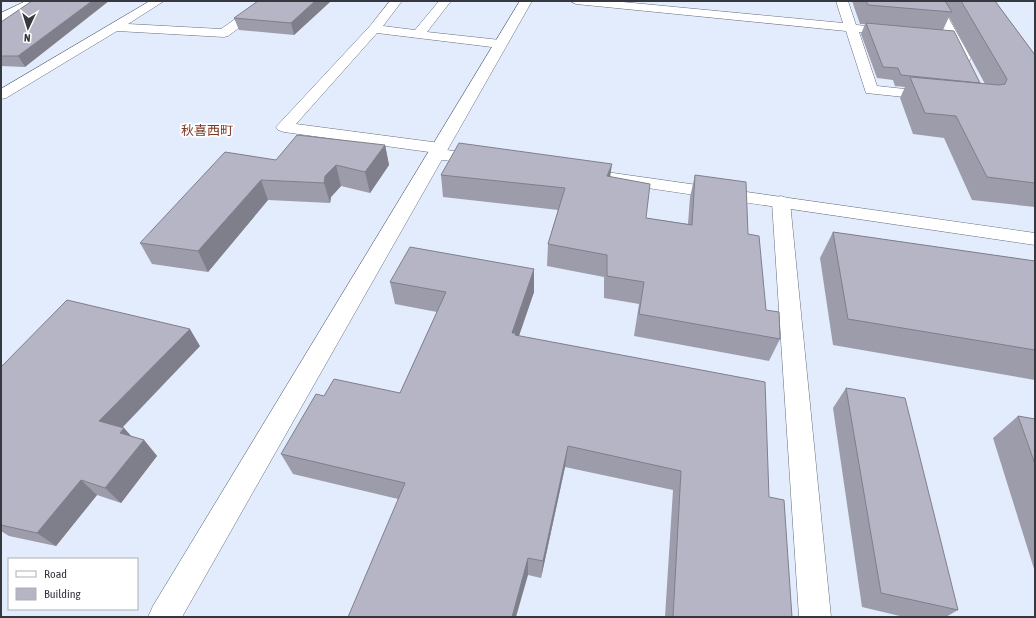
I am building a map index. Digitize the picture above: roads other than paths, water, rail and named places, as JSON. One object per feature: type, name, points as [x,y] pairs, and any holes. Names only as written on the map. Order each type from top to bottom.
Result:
[{"type":"street","points":[[1,18],[36,1]]},
{"type":"street","points":[[1,95],[158,1]]},
{"type":"street","points":[[113,27],[224,33],[269,1]]},
{"type":"street","points":[[396,1],[374,29],[284,127],[498,162]]},
{"type":"street","points":[[419,34],[445,1]]},
{"type":"street","points":[[164,617],[526,1]]},
{"type":"street","points":[[576,1],[636,4],[902,33]]},
{"type":"street","points":[[734,1],[735,16]]},
{"type":"street","points":[[842,1],[871,90],[947,97]]},
{"type":"street","points":[[933,1],[972,73]]},
{"type":"street","points":[[374,29],[500,44]]},
{"type":"street","points":[[939,36],[954,38]]},
{"type":"street","points":[[590,175],[1035,238]]},
{"type":"street","points":[[781,202],[815,617]]},
{"type":"district","name":"秋喜西町","points":[[207,130]]}]
